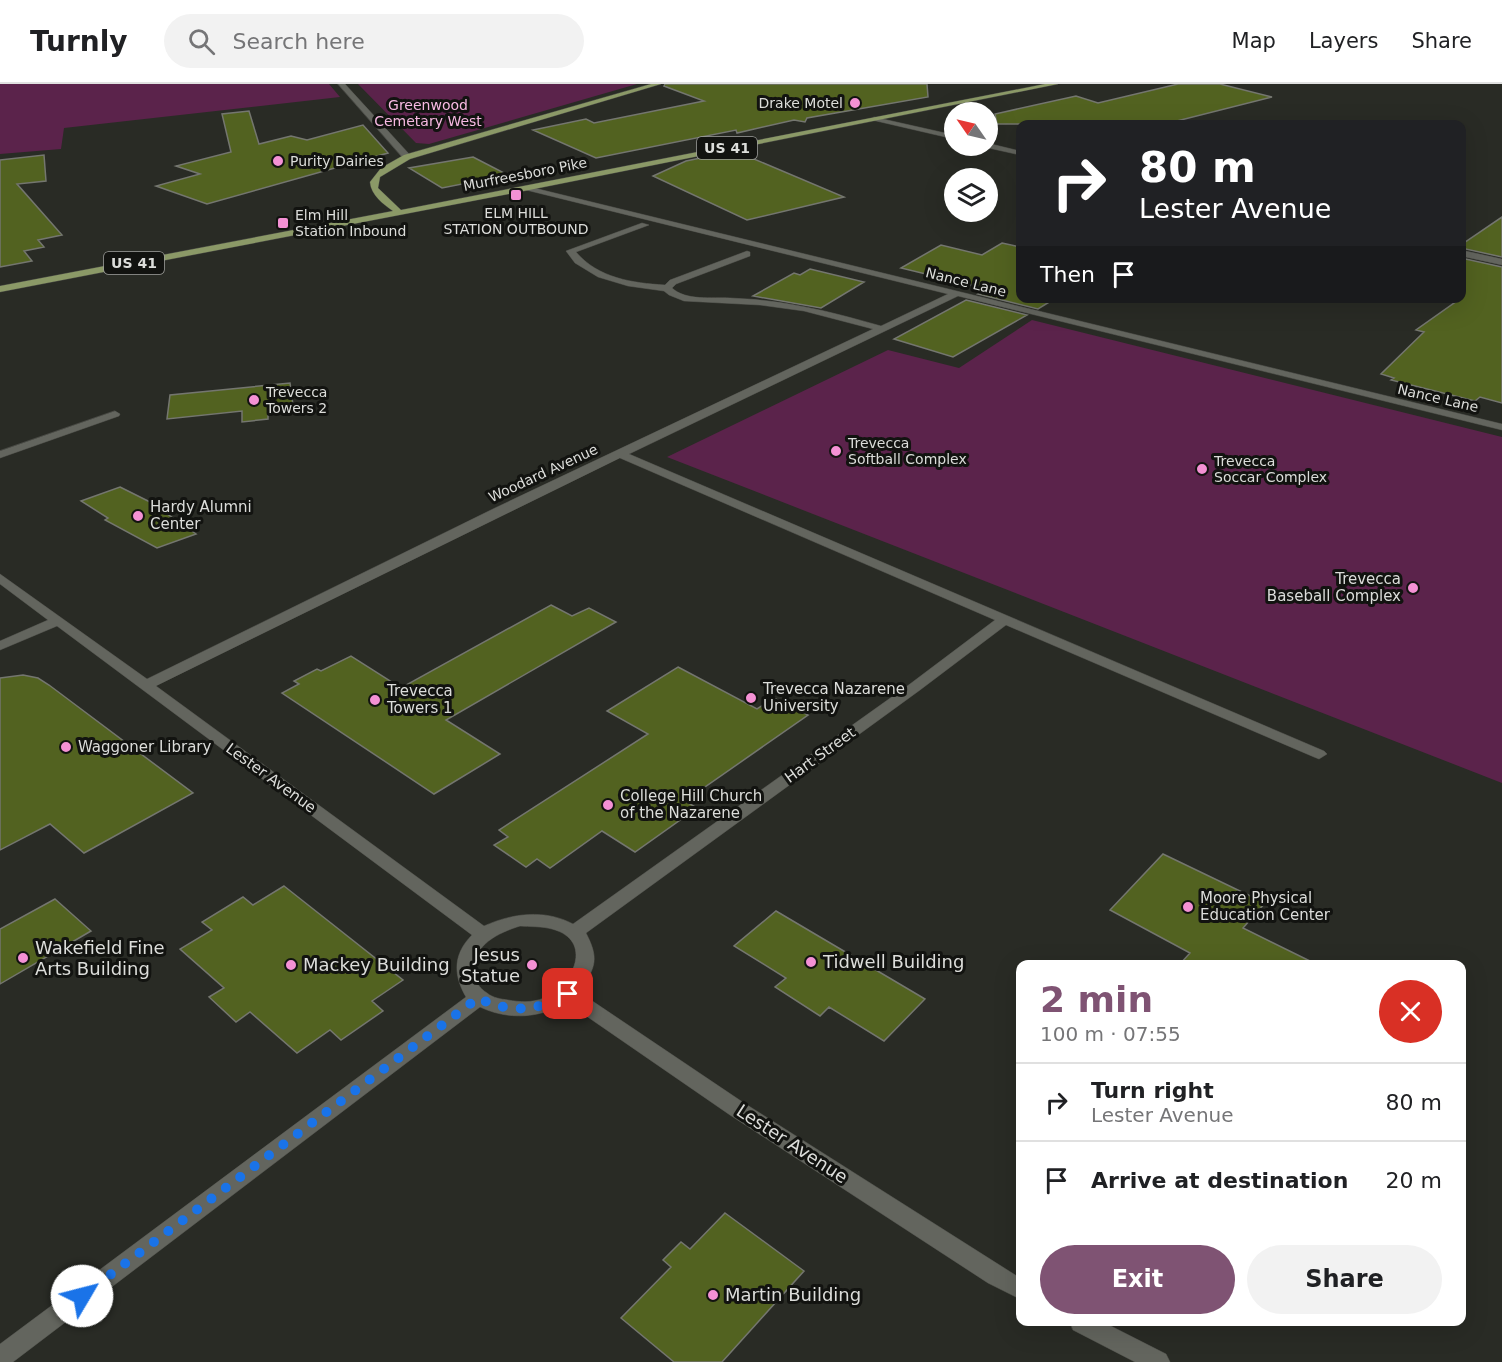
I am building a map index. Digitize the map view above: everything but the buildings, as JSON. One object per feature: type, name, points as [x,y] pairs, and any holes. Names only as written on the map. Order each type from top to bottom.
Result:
[{"type":"main road","points":[[399,212],[378,196],[373,188],[373,181],[378,172],[406,157],[658,84]]},
{"type":"main road","name":"Murfreesboro Pike","points":[[0,289],[1055,84]]},
{"type":"street","points":[[341,84],[406,157]]},
{"type":"street","points":[[874,119],[944,136]]},
{"type":"street","points":[[998,148],[1016,152]]},
{"type":"street","name":"Nance Lane","points":[[529,188],[1502,427]]},
{"type":"street","points":[[645,225],[570,251],[586,268],[644,287],[667,288],[672,293],[687,298],[760,302],[805,308],[882,329]]},
{"type":"street","points":[[667,288],[674,282],[747,254]]},
{"type":"street","points":[[1466,254],[1502,262]]},
{"type":"street","name":"Woodard Avenue","points":[[145,686],[620,454],[957,293]]},
{"type":"street","points":[[0,455],[115,414]]},
{"type":"street","points":[[620,454],[1319,754]]},
{"type":"street","name":"Lester Avenue","points":[[0,578],[484,935]]},
{"type":"street","name":"Hart Street","points":[[575,932],[915,687],[1005,619]]},
{"type":"street","points":[[0,646],[57,621]]},
{"type":"street","points":[[539,920],[557,923],[575,932],[582,941],[587,954],[586,968],[579,982],[568,994],[551,1003],[522,1009],[493,1006],[478,998],[468,987],[463,974],[466,957],[484,935],[500,926],[519,921],[539,920]]},
{"type":"street","name":"Lester Avenue","points":[[568,994],[737,1109],[1016,1287]]},
{"type":"street","points":[[0,1358],[478,998]]},
{"type":"street","points":[[1089,1326],[1158,1362]]},
{"type":"green space","points":[[0,84],[329,84],[340,97],[64,128],[61,149],[0,154]]},
{"type":"green space","name":"Greenwood Cemetary West","points":[[358,84],[637,84],[429,144],[416,143]]},
{"type":"green space","points":[[1032,320],[1502,437],[1502,783],[667,457],[888,350],[959,368]]},
{"type":"place","name":"Drake Motel","points":[[855,103]]},
{"type":"place","name":"Purity Dairies","points":[[278,161]]},
{"type":"place","name":"ELM HILL STATION OUTBOUND","points":[[516,195]]},
{"type":"place","name":"Elm Hill Station Inbound","points":[[283,223]]},
{"type":"place","name":"Trevecca Towers 2","points":[[254,400]]},
{"type":"place","name":"Trevecca Softball Complex","points":[[836,451]]},
{"type":"place","name":"Trevecca Soccar Complex","points":[[1202,469]]},
{"type":"place","name":"Hardy Alumni Center","points":[[138,516]]},
{"type":"place","name":"Trevecca Baseball Complex","points":[[1413,588]]},
{"type":"place","name":"Trevecca Nazarene University","points":[[751,698]]},
{"type":"place","name":"Trevecca Towers 1","points":[[375,700]]},
{"type":"place","name":"Waggoner Library","points":[[66,747]]},
{"type":"place","name":"College Hill Church of the Nazarene","points":[[608,805]]},
{"type":"place","name":"Moore Physical Education Center","points":[[1188,907]]},
{"type":"place","name":"Wakefield Fine Arts Building","points":[[23,958]]},
{"type":"place","name":"Tidwell Building","points":[[811,962]]},
{"type":"place","name":"Mackey Building","points":[[291,965]]},
{"type":"place","name":"Jesus Statue","points":[[532,965]]},
{"type":"place","name":"Martin Building","points":[[713,1295]]},
{"type":"route","points":[[82,1296],[478,998],[493,1006],[512,1010],[551,1003],[568,994]]}]
